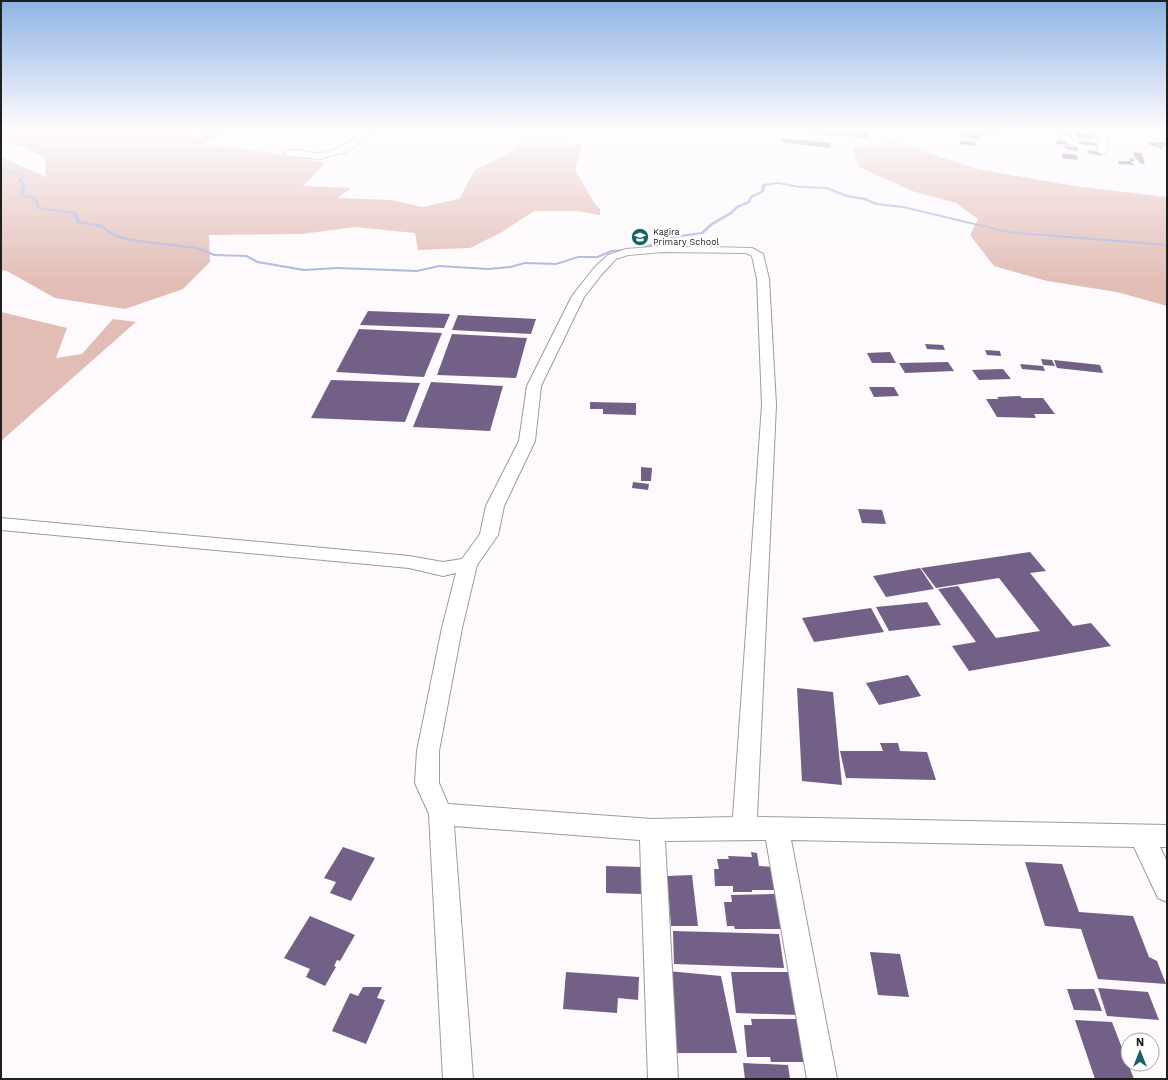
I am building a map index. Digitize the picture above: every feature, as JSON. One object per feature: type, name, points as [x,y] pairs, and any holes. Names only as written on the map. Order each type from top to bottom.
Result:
[{"type":"street","points":[[458,1079],[441,814],[427,783],[428,751],[452,628],[468,564],[489,535],[495,506],[527,441],[534,386],[578,296],[598,271],[618,254],[637,250],[748,250],[757,254],[763,280],[769,405],[744,828]]},
{"type":"street","points":[[1,524],[401,561],[443,569],[468,564]]},
{"type":"street","points":[[441,814],[652,830],[776,828],[1167,836]]},
{"type":"street","points":[[776,828],[822,1079]]},
{"type":"street","points":[[652,830],[663,1079]]},
{"type":"street","points":[[1141,836],[1167,889]]},
{"type":"shaded area","points":[[1,181],[307,181],[303,186],[351,188],[338,198],[392,200],[422,207],[459,199],[469,181],[582,181],[595,204],[600,209],[600,215],[576,211],[534,211],[502,232],[470,248],[418,250],[415,233],[355,227],[302,234],[209,235],[210,262],[183,289],[125,309],[55,298],[7,271],[1,270]]},
{"type":"shaded area","points":[[891,181],[1048,181],[1167,197],[1167,306],[1117,292],[1047,281],[994,266],[970,235],[978,219],[956,203],[912,191]]},
{"type":"shaded area","points":[[1,312],[67,328],[56,358],[82,354],[113,319],[136,322],[1,441]]},
{"type":"building","points":[[368,311],[450,314],[444,328],[360,325]]},
{"type":"building","points":[[458,315],[536,319],[531,334],[452,330]]},
{"type":"building","points":[[359,329],[442,333],[424,377],[336,372]]},
{"type":"building","points":[[452,334],[527,338],[516,378],[437,375]]},
{"type":"building","points":[[925,344],[943,345],[945,350],[927,349]]},
{"type":"building","points":[[985,350],[1000,351],[1001,356],[987,355]]},
{"type":"building","points":[[890,352],[896,363],[872,363],[867,353]]},
{"type":"building","points":[[1041,359],[1052,360],[1055,366],[1043,365]]},
{"type":"building","points":[[1054,360],[1100,365],[1103,373],[1057,368]]},
{"type":"building","points":[[948,362],[954,371],[905,373],[899,363]]},
{"type":"building","points":[[1020,364],[1043,366],[1045,371],[1022,369]]},
{"type":"building","points":[[1003,369],[1011,379],[979,380],[972,370]]},
{"type":"building","points":[[331,380],[420,383],[405,422],[311,418]]},
{"type":"building","points":[[431,382],[503,386],[490,431],[413,427]]},
{"type":"building","points":[[869,387],[894,387],[899,396],[874,397]]},
{"type":"building","points":[[1020,396],[1022,398],[1043,398],[1055,414],[1034,414],[1036,418],[997,417],[986,399]]},
{"type":"building","points":[[590,402],[636,403],[636,415],[603,414],[603,409],[590,409]]},
{"type":"building","points":[[641,467],[652,468],[651,481],[641,481]]},
{"type":"building","points":[[633,482],[649,484],[648,490],[632,488]]},
{"type":"building","points":[[858,509],[882,510],[886,524],[862,523]]},
{"type":"building","points":[[1030,552],[1046,571],[1030,573],[1073,626],[1091,623],[1111,646],[969,671],[952,646],[976,642],[938,589],[958,586],[996,638],[1040,631],[999,578],[936,588],[921,568]]},
{"type":"building","points":[[920,568],[934,589],[886,597],[873,576]]},
{"type":"building","points":[[927,602],[941,625],[889,631],[876,607]]},
{"type":"building","points":[[871,608],[884,632],[814,642],[802,618]]},
{"type":"building","points":[[908,675],[921,696],[879,705],[866,683]]},
{"type":"building","points":[[797,688],[833,692],[842,785],[802,781]]},
{"type":"building","points":[[880,743],[898,743],[900,751],[927,752],[936,780],[846,778],[840,751],[883,751]]},
{"type":"building","points":[[343,847],[375,858],[351,901],[330,893],[336,882],[324,878]]},
{"type":"building","points":[[751,852],[757,853],[759,866],[775,867],[778,890],[733,892],[733,886],[715,886],[714,869],[719,869],[717,859],[729,859],[728,856],[752,857]]},
{"type":"building","points":[[1025,862],[1062,864],[1079,912],[1133,916],[1149,957],[1157,961],[1166,984],[1098,979],[1081,929],[1045,926]]},
{"type":"building","points":[[606,866],[642,867],[643,894],[606,893]]},
{"type":"building","points":[[692,875],[698,926],[671,926],[667,876]]},
{"type":"building","points":[[775,894],[781,929],[735,929],[734,926],[727,926],[724,902],[732,902],[731,895]]},
{"type":"building","points":[[310,916],[355,935],[340,961],[337,960],[334,966],[336,967],[325,986],[306,977],[310,969],[284,958]]},
{"type":"building","points":[[673,931],[779,934],[784,968],[674,964]]},
{"type":"building","points":[[870,952],[900,954],[909,997],[878,995]]},
{"type":"building","points":[[668,971],[721,976],[737,1053],[675,1053]]},
{"type":"building","points":[[566,972],[639,977],[638,1000],[618,998],[617,1013],[563,1009]]},
{"type":"building","points":[[731,972],[792,972],[799,1015],[736,1013]]},
{"type":"building","points":[[363,987],[382,987],[377,998],[385,1000],[366,1044],[332,1031],[350,993],[358,996]]},
{"type":"building","points":[[1098,988],[1148,992],[1159,1020],[1107,1016]]},
{"type":"building","points":[[1067,989],[1094,989],[1102,1011],[1074,1010]]},
{"type":"building","points":[[751,1019],[797,1019],[804,1062],[771,1062],[770,1057],[747,1057],[744,1025],[752,1025]]},
{"type":"building","points":[[1075,1020],[1112,1022],[1120,1043],[1120,1072],[1131,1072],[1134,1079],[1095,1079]]},
{"type":"building","points":[[743,1063],[788,1065],[790,1079],[745,1079]]},
{"type":"waterway","points":[[21,181],[24,187],[21,194],[23,196],[35,198],[39,208],[75,213],[78,222],[101,226],[114,235],[130,240],[197,248],[214,255],[247,256],[257,262],[304,270],[337,268],[417,271],[439,266],[488,269],[510,267],[525,263],[556,264],[578,257],[598,257],[611,251],[630,250]]},
{"type":"waterway","points":[[639,249],[673,237],[702,233],[712,224],[731,213],[737,207],[749,202],[751,197],[763,191],[763,185],[778,183],[800,187],[827,188],[847,196],[865,199],[876,204],[903,207],[1008,232],[1167,245]]},
{"type":"place","name":"Kagira Primary School","points":[[640,237]]}]
